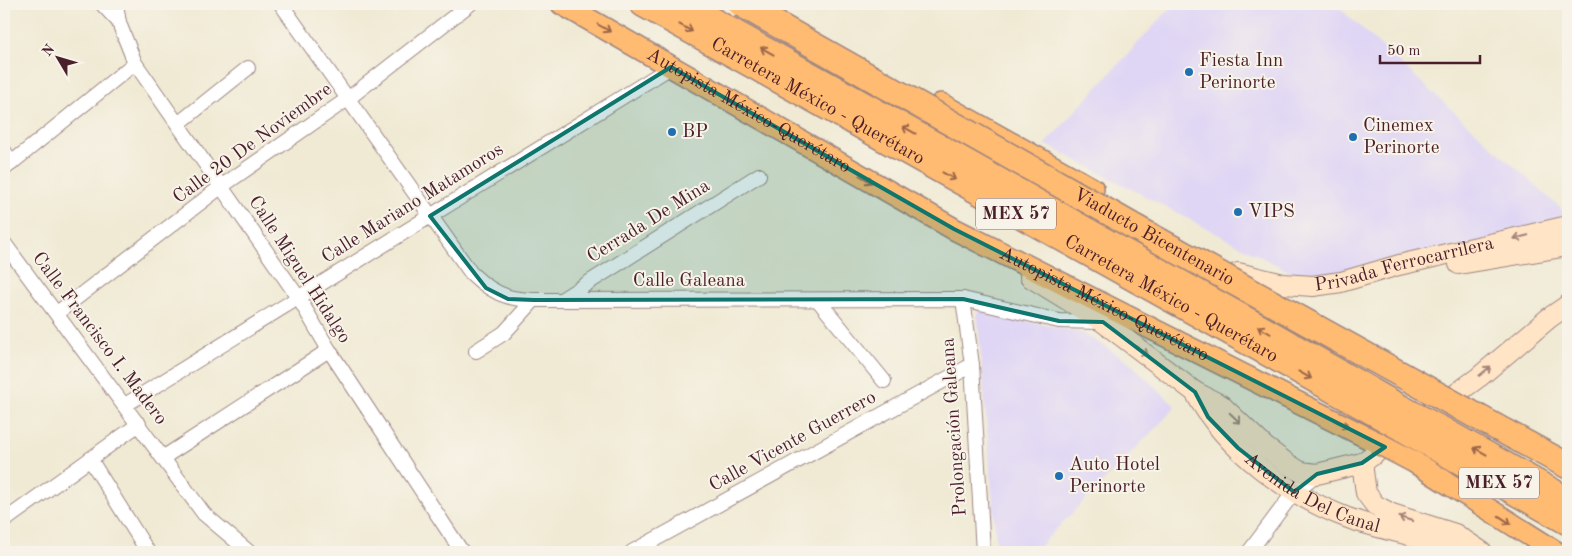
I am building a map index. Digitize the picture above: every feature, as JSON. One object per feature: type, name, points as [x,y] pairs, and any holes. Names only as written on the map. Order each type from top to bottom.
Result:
[{"type":"highway","name":"Carretera México - Querétaro","points":[[643,4],[1101,262],[1394,414]]},
{"type":"highway","name":"Carretera México - Querétaro","points":[[683,4],[1110,242],[1394,414],[1429,446],[1568,522]]},
{"type":"highway","name":"Viaducto Bicentenario","points":[[741,4],[1138,229],[1568,466]]},
{"type":"highway","points":[[870,66],[1110,242]]},
{"type":"highway","name":"Carretera México - Querétaro","points":[[1429,446],[1568,500]]},
{"type":"main road","name":"Autopista México-Querétaro","points":[[562,4],[954,229],[1376,442],[1429,446],[1556,552]]},
{"type":"main road","points":[[757,4],[995,133],[1238,273],[1568,453]]},
{"type":"street","points":[[102,4],[119,23]]},
{"type":"street","name":"Calle Miguel Hidalgo","points":[[116,4],[119,23],[135,63],[298,297],[329,350],[462,552]]},
{"type":"street","name":"Calle Galeana","points":[[281,4],[349,98],[471,274],[486,288],[508,298],[534,300],[963,300],[1058,321],[1103,322],[1126,315]]},
{"type":"street","name":"Calle 20 De Noviembre","points":[[56,313],[222,186],[349,98],[470,4]]},
{"type":"street","points":[[4,151],[8,166],[135,63]]},
{"type":"street","name":"Calle Mariano Matamoros","points":[[125,405],[671,67]]},
{"type":"street","points":[[178,124],[248,68]]},
{"type":"street","name":"Cerrada De Mina","points":[[560,300],[759,175]]},
{"type":"street","name":"Privada Ferrocarrilera","points":[[1238,273],[1282,284],[1313,286],[1341,282],[1398,265],[1568,226]]},
{"type":"street","points":[[954,229],[1103,322],[1195,392],[1222,405],[1265,447],[1300,472],[1317,474],[1362,463],[1479,376],[1549,318],[1568,305]]},
{"type":"street","name":"Calle Francisco I. Madero","points":[[4,243],[164,457],[204,514],[249,552]]},
{"type":"street","points":[[1398,265],[1456,265],[1568,246]]},
{"type":"street","points":[[476,351],[504,333],[534,300]]},
{"type":"street","points":[[818,300],[884,381]]},
{"type":"street","name":"Prolongación Galeana","points":[[963,300],[972,365],[983,552]]},
{"type":"street","points":[[164,457],[329,350]]},
{"type":"street","name":"Calle Vicente Guerrero","points":[[632,552],[972,365]]},
{"type":"street","name":"Avenida Del Canal","points":[[1195,392],[1208,417],[1238,448],[1294,492],[1349,518],[1436,542],[1457,552]]},
{"type":"street","points":[[4,521],[139,424]]},
{"type":"street","points":[[90,459],[148,552]]},
{"type":"street","points":[[1362,463],[1366,493],[1375,505],[1392,514],[1455,534],[1482,552]]},
{"type":"street","points":[[1249,552],[1294,492],[1317,474]]},
{"type":"highlighted area","points":[[671,67],[954,229],[1385,447],[1362,463],[1317,474],[1294,492],[1238,448],[1208,417],[1195,392],[1103,322],[1059,321],[963,299],[534,300],[508,299],[486,288],[430,216]]},
{"type":"shaded area","points":[[1174,4],[1335,4],[1568,215],[1568,224],[1309,278],[1296,275],[1045,144]]},
{"type":"shaded area","points":[[977,310],[1083,333],[1127,360],[1176,407],[1034,552],[997,552]]},
{"type":"place","name":"Fiesta Inn Perinorte","points":[[1189,72]]},
{"type":"place","name":"BP","points":[[672,132]]},
{"type":"place","name":"Cinemex Perinorte","points":[[1353,137]]},
{"type":"place","name":"VIPS","points":[[1238,212]]},
{"type":"place","name":"Auto Hotel Perinorte","points":[[1059,476]]}]
